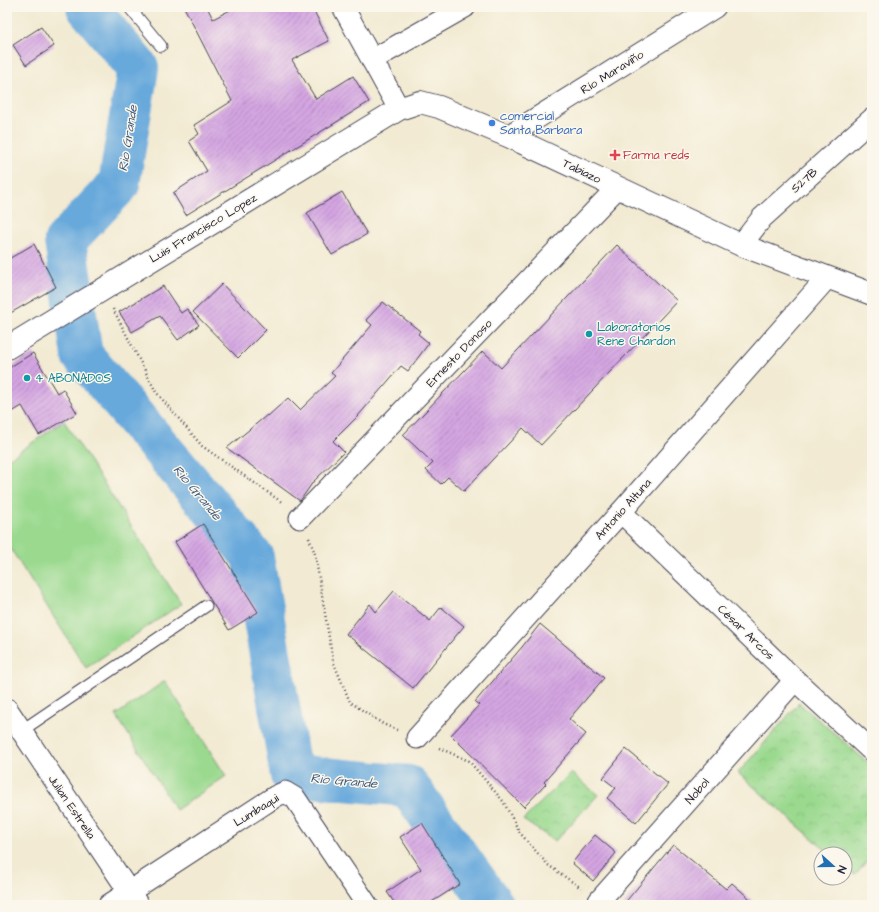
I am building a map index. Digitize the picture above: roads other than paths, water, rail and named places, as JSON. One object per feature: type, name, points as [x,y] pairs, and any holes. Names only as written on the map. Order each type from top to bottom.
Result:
[{"type":"street","points":[[342,7],[399,109]]},
{"type":"street","points":[[372,60],[465,7]]},
{"type":"street","name":"Río Maraviño","points":[[508,136],[715,7]]},
{"type":"street","name":"Tabiazo","points":[[399,109],[414,103],[425,103],[508,136],[741,245],[872,294]]},
{"type":"street","name":"Luis Francisco Lopez","points":[[7,348],[399,109]]},
{"type":"street","name":"S27B","points":[[741,245],[762,218],[872,119]]},
{"type":"street","name":"Ernesto Donoso","points":[[300,518],[617,188]]},
{"type":"street","name":"Antonio Altuna","points":[[417,738],[621,512],[827,278]]},
{"type":"street","name":"César Arcos","points":[[621,512],[794,680],[872,751]]},
{"type":"street","name":"Nobol","points":[[600,901],[794,680]]},
{"type":"street","name":"Julian Estrella","points":[[7,709],[14,736],[134,898]]},
{"type":"street","name":"Lumbaqui","points":[[109,905],[134,898],[276,796],[285,792],[295,798],[367,905]]},
{"type":"lane","points":[[129,7],[161,46]]},
{"type":"lane","points":[[14,736],[206,606]]},
{"type":"waterway","name":"Rio Grande","points":[[87,7],[138,68],[119,184],[65,241],[82,355],[253,557],[291,775],[408,786],[493,905]]},
{"type":"place","name":"comercial Santa Barbara","points":[[492,123]]},
{"type":"place","name":"Farma reds","points":[[615,155]]},
{"type":"place","name":"Laboratorios Rene Chardon","points":[[589,334]]},
{"type":"place","name":"4 ABONADOS","points":[[27,378]]}]
